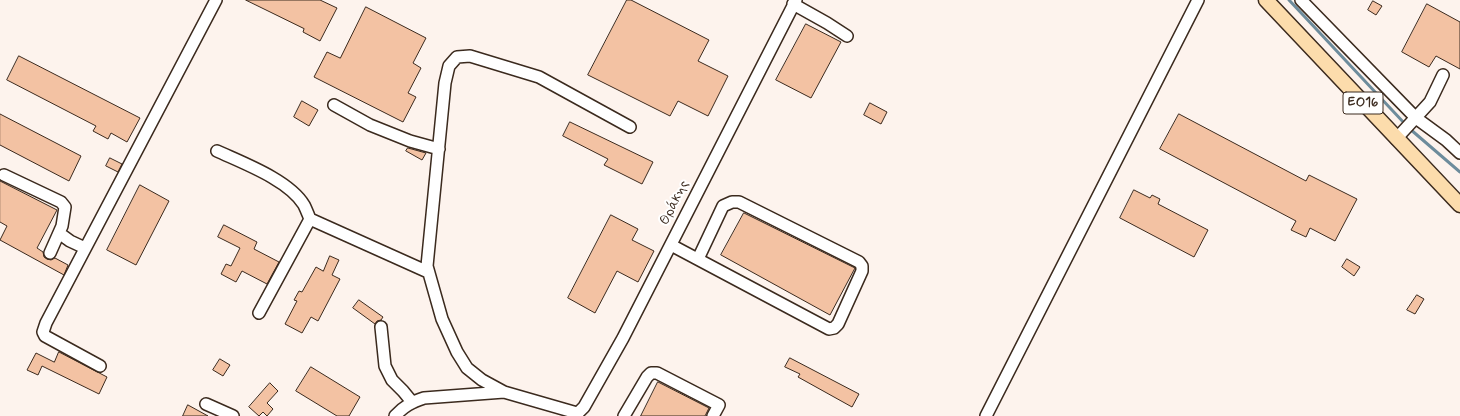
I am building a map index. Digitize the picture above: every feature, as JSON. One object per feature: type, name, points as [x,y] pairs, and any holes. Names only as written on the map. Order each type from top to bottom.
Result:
[{"type":"main road","name":"ΕΟ16","points":[[1266,0],[1396,139],[1460,204]]},
{"type":"street","points":[[100,366],[45,336],[43,332],[46,323],[85,248],[216,0]]},
{"type":"street","points":[[986,416],[1198,0]]},
{"type":"street","points":[[1301,0],[1416,118],[1446,140],[1460,153]]},
{"type":"street","points":[[795,2],[847,36]]},
{"type":"street","name":"Θράκης","points":[[576,414],[584,407],[623,338],[795,2]]},
{"type":"street","points":[[576,414],[504,392],[482,380],[467,368],[457,352],[442,319],[427,266],[445,83],[449,66],[457,57],[470,56],[539,77],[630,127]]},
{"type":"street","points":[[1396,139],[1430,102],[1444,75]]},
{"type":"street","points":[[334,105],[370,125],[439,149]]},
{"type":"street","points":[[217,151],[264,172],[295,194],[304,205],[310,219],[428,272]]},
{"type":"street","points":[[4,175],[65,207],[64,218],[50,253]]},
{"type":"street","points":[[671,245],[829,329],[834,328],[838,324],[862,271],[862,266],[859,262],[739,202],[732,202],[724,206],[698,259]]},
{"type":"street","points":[[259,313],[310,219]]},
{"type":"street","points":[[58,233],[85,248]]},
{"type":"street","points":[[381,327],[385,366],[392,380],[412,402]]},
{"type":"street","points":[[624,416],[647,377],[651,373],[657,373],[719,405],[713,416]]},
{"type":"street","points":[[395,416],[412,402],[424,398],[504,392]]},
{"type":"street","points":[[206,404],[233,416]]},
{"type":"building","points":[[246,0],[320,0],[337,8],[320,41],[303,32],[304,29]]},
{"type":"building","points":[[627,0],[631,0],[709,40],[698,61],[728,76],[708,116],[678,101],[670,116],[588,75]]},
{"type":"building","points":[[1373,1],[1382,6],[1376,15],[1368,10]]},
{"type":"building","points":[[1427,4],[1460,22],[1460,69],[1436,56],[1429,67],[1402,52]]},
{"type":"building","points":[[366,7],[426,38],[413,63],[421,68],[408,93],[416,97],[403,122],[314,77],[327,52],[340,58]]},
{"type":"building","points":[[806,24],[841,42],[811,98],[776,80]]},
{"type":"building","points":[[19,56],[140,118],[127,142],[111,133],[108,139],[93,131],[96,126],[7,80]]},
{"type":"building","points":[[302,101],[318,110],[309,126],[294,117]]},
{"type":"building","points":[[870,103],[887,112],[881,124],[864,115]]},
{"type":"building","points":[[0,114],[81,156],[69,181],[0,145]]},
{"type":"building","points":[[1179,114],[1306,181],[1309,175],[1357,199],[1335,241],[1310,228],[1306,237],[1291,230],[1296,221],[1160,149]]},
{"type":"building","points":[[570,122],[653,162],[642,184],[604,165],[608,159],[563,136]]},
{"type":"building","points":[[408,148],[426,153],[422,160],[406,151]]},
{"type":"building","points":[[110,158],[122,164],[118,172],[106,166]]},
{"type":"building","points":[[0,181],[57,210],[37,248],[43,252],[44,257],[47,259],[51,260],[55,258],[68,265],[64,275],[0,240],[7,226],[0,222]]},
{"type":"building","points":[[140,185],[169,201],[136,265],[107,250]]},
{"type":"building","points":[[1134,190],[1150,198],[1152,195],[1160,199],[1158,204],[1208,230],[1194,257],[1120,218]]},
{"type":"building","points":[[744,213],[855,268],[830,315],[721,255]]},
{"type":"building","points":[[611,215],[638,229],[632,240],[654,251],[638,282],[617,271],[595,313],[568,298]]},
{"type":"building","points":[[224,225],[257,242],[254,249],[279,262],[267,284],[242,271],[236,282],[221,274],[226,264],[231,266],[240,248],[218,237]]},
{"type":"building","points":[[330,256],[339,260],[332,275],[340,279],[318,321],[311,317],[302,333],[285,324],[297,301],[294,300],[299,291],[302,292],[316,267],[323,271]]},
{"type":"building","points":[[1347,259],[1360,267],[1354,276],[1342,267]]},
{"type":"building","points":[[1417,295],[1424,299],[1415,314],[1407,310]]},
{"type":"building","points":[[359,300],[383,317],[381,320],[377,321],[375,324],[353,308]]},
{"type":"building","points":[[59,352],[107,377],[99,394],[42,366],[38,375],[27,370],[36,353],[54,362]]},
{"type":"building","points":[[790,358],[859,394],[852,407],[798,377],[800,374],[785,367]]},
{"type":"building","points":[[220,359],[230,365],[223,376],[213,370]]},
{"type":"building","points":[[311,367],[360,397],[349,416],[337,416],[296,391]]},
{"type":"building","points":[[658,382],[709,408],[705,416],[641,416]]},
{"type":"building","points":[[270,383],[278,391],[267,403],[273,409],[267,416],[263,412],[259,416],[249,407]]},
{"type":"building","points":[[188,405],[208,416],[183,416]]},
{"type":"waterway","points":[[1289,0],[1406,125]]},
{"type":"waterway","points":[[1410,129],[1460,172]]}]
